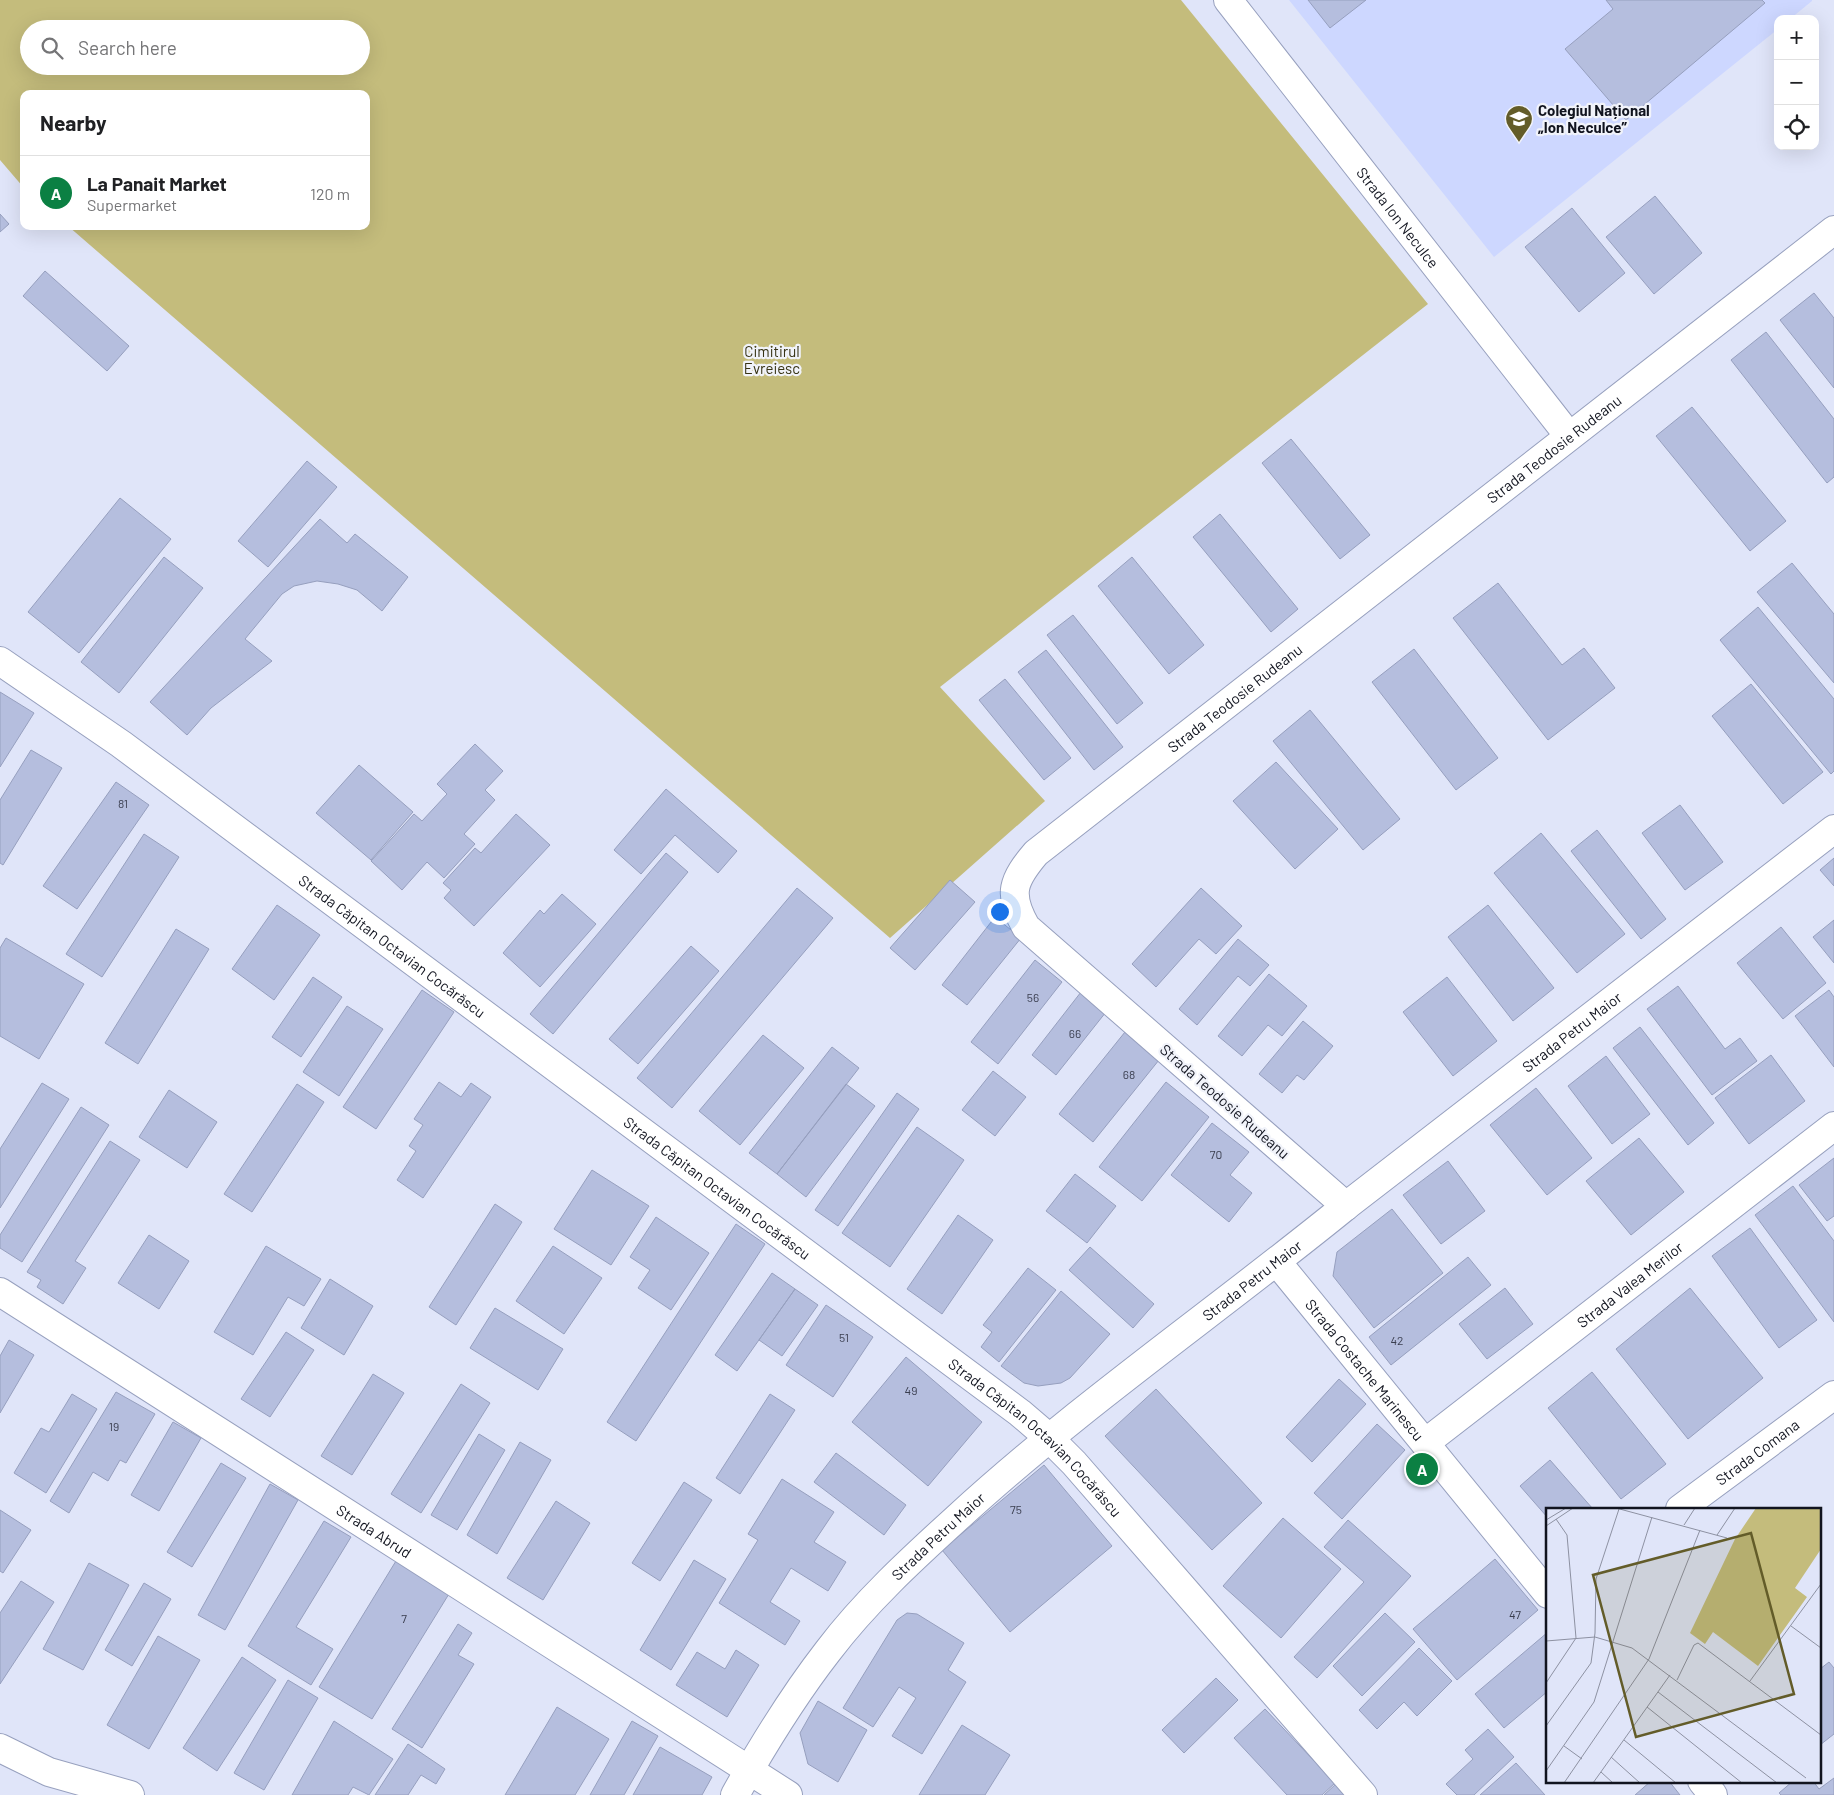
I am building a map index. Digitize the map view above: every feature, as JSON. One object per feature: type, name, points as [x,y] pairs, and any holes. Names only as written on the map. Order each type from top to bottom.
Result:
[{"type":"street","name":"Strada Ion Neculce","points":[[1228,0],[1569,436]]},
{"type":"street","name":"Strada Teodosie Rudeanu","points":[[1346,1206],[1026,927],[1016,910],[1015,894],[1018,874],[1036,852],[1834,230]]},
{"type":"street","name":"Strada Căpitan Octavian Cocărăscu","points":[[0,661],[121,744],[1012,1407],[1048,1436],[1074,1463],[1363,1795]]},
{"type":"street","name":"Strada Petru Maior","points":[[735,1795],[782,1715],[830,1649],[884,1588],[934,1538],[1048,1436],[1277,1262],[1346,1206],[1834,830]]},
{"type":"street","name":"Strada Valea Merilor","points":[[1425,1443],[1834,1126]]},
{"type":"street","name":"Strada Costache Marinescu","points":[[1277,1262],[1546,1592]]},
{"type":"street","name":"Strada Abrud","points":[[0,1292],[788,1795]]},
{"type":"street","name":"Strada Comana","points":[[1681,1508],[1834,1395]]},
{"type":"street","points":[[0,1748],[49,1772],[130,1795]]},
{"type":"street","points":[[1703,1782],[1713,1795]]},
{"type":"shaded area","name":"Colegiul Național „Ion Neculce”","points":[[1289,0],[1812,0],[1795,15],[1774,15],[1774,32],[1494,257]]},
{"type":"green space","name":"Cimitirul Evreiesc","points":[[0,0],[1181,0],[1428,304],[940,687],[1045,801],[890,938],[73,230],[370,230],[370,90],[20,90],[20,183],[0,160]]},
{"type":"building","points":[[1308,0],[1366,0],[1330,28]]},
{"type":"building","points":[[1606,0],[1762,0],[1765,3],[1626,120],[1565,49],[1613,9]]},
{"type":"building","points":[[1655,196],[1702,253],[1654,294],[1606,237]]},
{"type":"building","points":[[1572,208],[1625,273],[1579,312],[1525,247]]},
{"type":"building","points":[[0,214],[9,224],[0,232]]},
{"type":"building","points":[[45,271],[129,346],[107,371],[23,296]]},
{"type":"building","points":[[1814,293],[1834,318],[1834,388],[1780,320]]},
{"type":"building","points":[[1766,332],[1834,419],[1834,477],[1827,483],[1731,360]]},
{"type":"building","points":[[1692,407],[1786,521],[1750,551],[1656,436]]},
{"type":"building","points":[[1291,439],[1370,535],[1340,559],[1262,463]]},
{"type":"building","points":[[307,461],[337,487],[268,567],[238,541]]},
{"type":"building","points":[[120,498],[171,539],[79,653],[28,612]]},
{"type":"building","points":[[1220,514],[1298,609],[1271,632],[1193,537]]},
{"type":"building","points":[[320,519],[347,543],[355,534],[408,577],[382,611],[357,590],[338,584],[317,581],[294,586],[282,594],[245,639],[272,661],[211,708],[187,735],[150,702]]},
{"type":"building","points":[[164,557],[203,588],[119,693],[81,662]]},
{"type":"building","points":[[1132,557],[1204,645],[1169,674],[1098,586]]},
{"type":"building","points":[[1792,563],[1834,614],[1834,683],[1757,592]]},
{"type":"building","points":[[1498,583],[1562,665],[1584,648],[1615,688],[1548,740],[1453,618]]},
{"type":"building","points":[[1758,607],[1834,699],[1834,771],[1831,774],[1720,640]]},
{"type":"building","points":[[1073,615],[1143,703],[1117,724],[1047,635]]},
{"type":"building","points":[[1414,649],[1498,758],[1456,790],[1372,682]]},
{"type":"building","points":[[1046,650],[1123,747],[1094,770],[1018,672]]},
{"type":"building","points":[[1005,679],[1071,758],[1044,780],[979,700]]},
{"type":"building","points":[[1751,684],[1823,772],[1783,804],[1712,716]]},
{"type":"building","points":[[0,692],[34,713],[0,767]]},
{"type":"building","points":[[1310,710],[1400,819],[1363,850],[1273,741]]},
{"type":"building","points":[[475,744],[503,771],[485,790],[495,800],[464,834],[475,844],[444,878],[427,862],[402,890],[371,861],[414,814],[422,821],[447,794],[437,784]]},
{"type":"building","points":[[31,750],[62,768],[3,865],[0,863],[0,800]]},
{"type":"building","points":[[1276,762],[1338,829],[1295,869],[1233,801]]},
{"type":"building","points":[[359,765],[413,812],[371,860],[316,813]]},
{"type":"building","points":[[116,782],[149,805],[77,909],[43,886]]},
{"type":"building","points":[[666,789],[737,851],[718,873],[675,835],[641,874],[614,850]]},
{"type":"building","points":[[1680,805],[1723,862],[1685,890],[1642,833]]},
{"type":"building","points":[[516,814],[550,845],[474,926],[444,898],[451,890],[443,883],[475,848],[481,853]]},
{"type":"building","points":[[1597,830],[1666,919],[1641,939],[1571,851]]},
{"type":"building","points":[[1541,833],[1625,934],[1577,973],[1494,873]]},
{"type":"building","points":[[144,834],[179,857],[102,977],[66,954]]},
{"type":"building","points":[[666,853],[688,872],[553,1034],[530,1014]]},
{"type":"building","points":[[1834,858],[1834,886],[1820,870]]},
{"type":"building","points":[[950,880],[975,902],[915,970],[890,948]]},
{"type":"building","points":[[797,888],[833,918],[672,1108],[637,1078]]},
{"type":"building","points":[[1201,888],[1242,926],[1216,954],[1199,939],[1156,987],[1132,964]]},
{"type":"building","points":[[562,894],[596,924],[540,987],[503,953],[540,910],[544,914]]},
{"type":"building","points":[[277,905],[320,935],[274,1000],[232,969]]},
{"type":"building","points":[[1488,905],[1554,988],[1513,1021],[1448,937]]},
{"type":"building","points":[[995,917],[1021,938],[967,1005],[942,985]]},
{"type":"building","points":[[1834,920],[1834,963],[1813,937]]},
{"type":"building","points":[[1781,927],[1826,983],[1783,1019],[1737,963]]},
{"type":"building","points":[[176,929],[209,949],[138,1064],[105,1043]]},
{"type":"building","points":[[6,938],[84,984],[39,1059],[0,1036],[0,948]]},
{"type":"building","points":[[1238,939],[1269,965],[1250,986],[1238,976],[1197,1025],[1179,1009]]},
{"type":"building","points":[[691,946],[719,971],[638,1064],[609,1039]]},
{"type":"building","points":[[1035,960],[1062,982],[998,1064],[971,1042]]},
{"type":"building","points":[[1269,974],[1307,1006],[1282,1036],[1268,1025],[1242,1056],[1218,1036]]},
{"type":"building","points":[[313,977],[342,997],[301,1057],[272,1037]]},
{"type":"building","points":[[1447,977],[1497,1041],[1453,1076],[1403,1012]]},
{"type":"building","points":[[1678,986],[1725,1049],[1740,1038],[1757,1061],[1712,1095],[1647,1009]]},
{"type":"building","points":[[422,990],[454,1012],[376,1129],[343,1107]]},
{"type":"building","points":[[1829,990],[1834,997],[1834,1067],[1795,1016]]},
{"type":"building","points":[[1081,992],[1106,1012],[1056,1075],[1032,1055]]},
{"type":"building","points":[[347,1006],[383,1029],[339,1096],[303,1072]]},
{"type":"building","points":[[1303,1021],[1333,1046],[1304,1080],[1297,1075],[1282,1093],[1259,1074]]},
{"type":"building","points":[[1640,1027],[1714,1123],[1688,1145],[1613,1048]]},
{"type":"building","points":[[1125,1032],[1159,1060],[1093,1142],[1059,1114]]},
{"type":"building","points":[[763,1035],[804,1068],[740,1145],[699,1111]]},
{"type":"building","points":[[832,1047],[859,1068],[777,1174],[749,1153]]},
{"type":"building","points":[[1771,1055],[1805,1101],[1749,1144],[1715,1098]]},
{"type":"building","points":[[1606,1056],[1650,1114],[1612,1144],[1568,1086]]},
{"type":"building","points":[[993,1071],[1026,1097],[995,1136],[962,1110]]},
{"type":"building","points":[[439,1082],[461,1097],[471,1083],[491,1097],[423,1198],[397,1180],[416,1151],[409,1146],[423,1125],[414,1119]]},
{"type":"building","points":[[1166,1082],[1209,1117],[1142,1201],[1099,1167]]},
{"type":"building","points":[[42,1083],[69,1099],[0,1208],[0,1149]]},
{"type":"building","points":[[297,1084],[324,1102],[252,1212],[224,1194]]},
{"type":"building","points":[[846,1084],[875,1106],[806,1197],[777,1174]]},
{"type":"building","points":[[1536,1088],[1592,1158],[1547,1195],[1490,1125]]},
{"type":"building","points":[[169,1090],[217,1122],[187,1168],[139,1137]]},
{"type":"building","points":[[897,1093],[919,1109],[838,1226],[815,1210]]},
{"type":"building","points":[[81,1107],[109,1125],[22,1262],[0,1248],[0,1235]]},
{"type":"building","points":[[1212,1123],[1249,1152],[1230,1175],[1252,1193],[1229,1222],[1171,1175]]},
{"type":"building","points":[[917,1127],[964,1160],[890,1267],[842,1233]]},
{"type":"building","points":[[1639,1138],[1684,1192],[1631,1235],[1586,1181]]},
{"type":"building","points":[[110,1141],[140,1160],[75,1261],[86,1268],[63,1304],[37,1287],[41,1280],[27,1272]]},
{"type":"building","points":[[1834,1158],[1834,1216],[1827,1221],[1799,1185]]},
{"type":"building","points":[[1448,1161],[1485,1211],[1441,1244],[1403,1195]]},
{"type":"building","points":[[592,1170],[649,1206],[611,1265],[554,1229]]},
{"type":"building","points":[[1075,1174],[1116,1206],[1087,1243],[1046,1211]]},
{"type":"building","points":[[1793,1186],[1834,1241],[1834,1322],[1755,1215]]},
{"type":"building","points":[[495,1204],[522,1222],[456,1325],[429,1307]]},
{"type":"building","points":[[1392,1209],[1443,1273],[1374,1328],[1333,1276],[1337,1252]]},
{"type":"building","points":[[958,1215],[993,1240],[942,1314],[907,1289]]},
{"type":"building","points":[[656,1217],[709,1253],[671,1310],[638,1288],[650,1270],[630,1257]]},
{"type":"building","points":[[736,1224],[765,1244],[636,1441],[607,1422]]},
{"type":"building","points":[[1750,1228],[1817,1320],[1779,1348],[1712,1256]]},
{"type":"building","points":[[149,1235],[189,1261],[159,1309],[118,1283]]},
{"type":"building","points":[[266,1246],[321,1279],[304,1306],[288,1297],[253,1355],[214,1332]]},
{"type":"building","points":[[553,1246],[602,1278],[564,1334],[516,1301]]},
{"type":"building","points":[[1090,1247],[1154,1304],[1133,1328],[1069,1270]]},
{"type":"building","points":[[1468,1257],[1491,1285],[1391,1365],[1369,1337]]},
{"type":"building","points":[[1028,1268],[1056,1290],[999,1362],[981,1347],[992,1332],[983,1325]]},
{"type":"building","points":[[772,1273],[795,1289],[737,1371],[715,1355]]},
{"type":"building","points":[[330,1279],[373,1306],[344,1355],[301,1328]]},
{"type":"building","points":[[1505,1288],[1533,1324],[1487,1359],[1459,1324]]},
{"type":"building","points":[[1690,1288],[1763,1378],[1688,1439],[1616,1349]]},
{"type":"building","points":[[795,1289],[818,1305],[782,1356],[759,1340]]},
{"type":"building","points":[[1061,1291],[1110,1334],[1070,1378],[1061,1383],[1038,1386],[1024,1383],[1001,1366]]},
{"type":"building","points":[[826,1305],[873,1337],[833,1397],[786,1365]]},
{"type":"building","points":[[495,1308],[563,1349],[538,1390],[470,1348]]},
{"type":"building","points":[[286,1332],[314,1350],[270,1417],[241,1399]]},
{"type":"building","points":[[9,1340],[34,1355],[0,1413],[0,1356]]},
{"type":"building","points":[[906,1357],[982,1422],[928,1486],[852,1422]]},
{"type":"building","points":[[1592,1372],[1666,1464],[1621,1499],[1548,1408]]},
{"type":"building","points":[[373,1374],[404,1393],[352,1475],[321,1456]]},
{"type":"building","points":[[1339,1379],[1366,1404],[1312,1462],[1286,1437]]},
{"type":"building","points":[[461,1384],[490,1403],[421,1513],[391,1494]]},
{"type":"building","points":[[1156,1389],[1262,1503],[1212,1550],[1105,1436]]},
{"type":"building","points":[[116,1392],[155,1414],[126,1463],[120,1460],[108,1481],[93,1472],[69,1513],[50,1501]]},
{"type":"building","points":[[72,1394],[97,1409],[46,1493],[14,1473],[41,1428],[49,1432]]},
{"type":"building","points":[[770,1394],[795,1410],[740,1494],[716,1478]]},
{"type":"building","points":[[173,1422],[201,1438],[159,1511],[131,1495]]},
{"type":"building","points":[[1377,1424],[1405,1450],[1342,1519],[1314,1493]]},
{"type":"building","points":[[479,1434],[505,1450],[457,1530],[431,1515]]},
{"type":"building","points":[[520,1442],[551,1460],[497,1554],[467,1535]]},
{"type":"building","points":[[836,1453],[906,1505],[884,1535],[814,1482]]},
{"type":"building","points":[[1550,1460],[1592,1508],[1546,1508],[1546,1516],[1520,1486]]},
{"type":"building","points":[[221,1463],[246,1478],[192,1567],[167,1552]]},
{"type":"building","points":[[1044,1465],[1112,1546],[1010,1632],[942,1550]]},
{"type":"building","points":[[782,1479],[834,1512],[814,1542],[846,1562],[828,1591],[791,1568],[770,1602],[800,1621],[785,1645],[719,1603],[758,1540],[748,1534]]},
{"type":"building","points":[[684,1482],[712,1500],[660,1581],[632,1563]]},
{"type":"building","points":[[270,1484],[298,1500],[225,1630],[198,1615]]},
{"type":"building","points":[[556,1501],[590,1523],[543,1600],[507,1578]]},
{"type":"building","points":[[0,1510],[31,1530],[3,1573],[0,1571]]},
{"type":"building","points":[[1283,1518],[1341,1569],[1281,1638],[1223,1586]]},
{"type":"building","points":[[1348,1520],[1411,1576],[1317,1678],[1294,1657],[1364,1582],[1324,1547]]},
{"type":"building","points":[[324,1521],[351,1537],[296,1627],[333,1649],[311,1685],[248,1646]]},
{"type":"building","points":[[399,1556],[452,1589],[372,1719],[319,1687]]},
{"type":"building","points":[[1495,1559],[1538,1610],[1457,1680],[1413,1629]]},
{"type":"building","points":[[694,1560],[726,1579],[671,1670],[640,1650]]},
{"type":"building","points":[[89,1563],[129,1585],[83,1670],[43,1649]]},
{"type":"building","points":[[21,1581],[54,1602],[0,1684],[0,1613]]},
{"type":"building","points":[[144,1583],[171,1599],[132,1666],[105,1650]]},
{"type":"building","points":[[907,1613],[917,1614],[964,1643],[948,1670],[966,1682],[922,1754],[892,1736],[916,1698],[899,1687],[873,1727],[843,1708],[897,1620]]},
{"type":"building","points":[[1385,1613],[1415,1642],[1362,1696],[1333,1666]]},
{"type":"building","points":[[458,1624],[472,1633],[458,1655],[474,1664],[422,1748],[392,1729]]},
{"type":"building","points":[[1546,1634],[1546,1693],[1504,1728],[1475,1694]]},
{"type":"building","points":[[158,1636],[200,1660],[149,1749],[107,1725]]},
{"type":"building","points":[[1419,1648],[1452,1681],[1417,1716],[1404,1702],[1377,1729],[1359,1710]]},
{"type":"building","points":[[736,1650],[759,1665],[727,1717],[676,1685],[697,1652],[725,1669]]},
{"type":"building","points":[[242,1657],[276,1680],[217,1771],[183,1748]]},
{"type":"building","points":[[1829,1662],[1834,1668],[1834,1734],[1822,1743],[1822,1667]]},
{"type":"building","points":[[1216,1678],[1238,1700],[1184,1753],[1162,1730]]},
{"type":"building","points":[[288,1680],[318,1698],[264,1790],[234,1773]]},
{"type":"building","points":[[818,1701],[867,1730],[838,1782],[808,1764],[800,1733]]},
{"type":"building","points":[[557,1707],[609,1739],[575,1795],[505,1795]]},
{"type":"building","points":[[1265,1709],[1335,1783],[1322,1795],[1287,1795],[1234,1738]]},
{"type":"building","points":[[334,1721],[393,1759],[369,1795],[353,1787],[348,1795],[292,1795]]},
{"type":"building","points":[[632,1721],[658,1736],[624,1795],[590,1795]]},
{"type":"building","points":[[962,1725],[1010,1755],[985,1795],[919,1795]]},
{"type":"building","points":[[1488,1729],[1514,1757],[1474,1795],[1457,1795],[1446,1784],[1473,1759],[1465,1750]]},
{"type":"building","points":[[408,1744],[445,1769],[436,1784],[421,1775],[408,1795],[375,1795]]},
{"type":"building","points":[[660,1747],[712,1777],[702,1795],[633,1795]]},
{"type":"building","points":[[1516,1763],[1545,1795],[1480,1795]]},
{"type":"building","points":[[1834,1778],[1834,1795],[1781,1795],[1779,1793],[1792,1782],[1814,1782],[1819,1789]]},
{"type":"building","points":[[1650,1782],[1670,1782],[1680,1795],[1635,1795]]},
{"type":"building","points":[[1337,1783],[1347,1795],[1324,1795]]},
{"type":"place","name":"Colegiul Național „Ion Neculce”","points":[[1519,143]]},
{"type":"place","name":"La Panait Market","points":[[1422,1469]]}]
